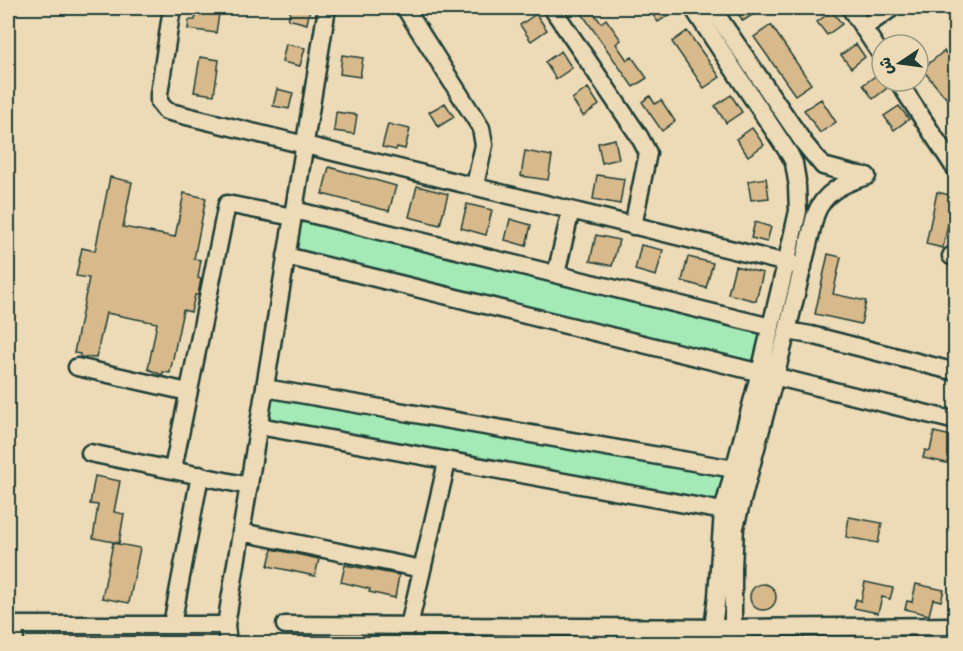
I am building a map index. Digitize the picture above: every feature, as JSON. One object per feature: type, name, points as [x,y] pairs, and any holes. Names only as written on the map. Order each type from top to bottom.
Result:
[{"type":"street","points":[[172,8],[159,94],[161,106],[166,111],[304,146],[475,185],[794,266]]},
{"type":"street","points":[[228,644],[226,625],[327,8]]},
{"type":"street","points":[[405,8],[481,128],[484,145],[475,185]]},
{"type":"street","points":[[552,8],[639,136],[648,153],[633,226]]},
{"type":"street","points":[[693,8],[794,163],[798,212],[794,266]]},
{"type":"street","points":[[712,8],[804,143],[831,173],[833,183],[819,205],[794,266],[767,374],[735,527],[733,636]]},
{"type":"street","points":[[850,8],[870,38]]},
{"type":"street","points":[[863,28],[892,8]]},
{"type":"street","points":[[906,93],[956,170]]},
{"type":"street","points":[[808,165],[824,166],[867,176],[839,187],[826,196],[811,200],[802,195],[797,183],[800,171],[808,165]]},
{"type":"street","points":[[173,469],[227,204],[293,214],[556,274],[956,372]]},
{"type":"street","points":[[556,274],[571,210]]},
{"type":"street","points":[[286,256],[956,421]]},
{"type":"street","points":[[77,367],[189,392]]},
{"type":"street","points":[[713,636],[723,511],[734,470],[767,374]]},
{"type":"street","points":[[265,388],[734,470]]},
{"type":"street","points":[[259,426],[723,511]]},
{"type":"street","points":[[90,453],[249,486]]},
{"type":"street","points":[[409,626],[447,462]]},
{"type":"street","points":[[172,625],[200,475]]},
{"type":"street","points":[[241,532],[422,569]]},
{"type":"street","points":[[285,624],[713,636],[956,626]]},
{"type":"street","points":[[15,644],[11,625],[226,625]]},
{"type":"green space","points":[[302,220],[765,330],[757,362],[294,252]]},
{"type":"green space","points":[[272,396],[726,476],[721,503],[268,422]]},
{"type":"building","points":[[198,8],[220,8],[216,33],[188,29],[189,20],[195,20]]},
{"type":"building","points":[[291,8],[310,8],[307,24],[288,19]]},
{"type":"building","points":[[578,8],[590,8],[601,23],[606,19],[621,40],[616,44],[627,60],[632,57],[647,78],[633,87]]},
{"type":"building","points":[[648,8],[680,8],[658,22]]},
{"type":"building","points":[[734,8],[763,8],[743,21]]},
{"type":"building","points":[[832,11],[842,24],[827,35],[817,22]]},
{"type":"building","points":[[536,14],[547,30],[531,41],[520,25]]},
{"type":"building","points":[[771,25],[811,84],[795,95],[754,37]]},
{"type":"building","points":[[687,31],[720,77],[704,88],[672,42]]},
{"type":"building","points":[[286,44],[305,48],[300,66],[282,62]]},
{"type":"building","points":[[856,44],[865,57],[851,68],[841,55]]},
{"type":"building","points":[[561,51],[572,68],[556,79],[545,62]]},
{"type":"building","points":[[944,51],[956,65],[956,110],[930,79],[930,62]]},
{"type":"building","points":[[342,55],[363,58],[360,77],[340,74]]},
{"type":"building","points":[[200,57],[219,60],[214,95],[194,92]]},
{"type":"building","points":[[870,80],[870,93],[881,93],[873,99],[863,85]]},
{"type":"building","points":[[588,88],[599,105],[583,116],[572,99]]},
{"type":"building","points":[[277,89],[293,93],[289,109],[273,106]]},
{"type":"building","points":[[731,95],[742,112],[726,123],[715,106]]},
{"type":"building","points":[[650,96],[655,104],[661,100],[675,121],[662,131],[642,102]]},
{"type":"building","points":[[821,99],[836,122],[820,133],[804,110]]},
{"type":"building","points":[[445,103],[454,117],[438,127],[429,112]]},
{"type":"building","points":[[899,106],[909,119],[894,130],[884,116]]},
{"type":"building","points":[[336,112],[357,115],[354,134],[334,131]]},
{"type":"building","points":[[388,124],[410,129],[405,149],[382,147]]},
{"type":"building","points":[[752,128],[764,145],[748,156],[736,139]]},
{"type":"building","points":[[615,139],[619,159],[602,163],[598,143]]},
{"type":"building","points":[[525,151],[552,156],[548,180],[521,176]]},
{"type":"building","points":[[329,167],[396,186],[389,211],[322,194]]},
{"type":"building","points":[[597,175],[624,179],[620,204],[593,199]]},
{"type":"building","points":[[110,177],[132,182],[123,227],[175,237],[184,193],[206,198],[194,259],[201,260],[198,295],[195,295],[191,312],[183,310],[170,373],[163,372],[162,375],[148,369],[157,323],[106,313],[96,358],[80,357],[80,354],[74,353],[89,278],[76,276],[82,248],[95,251]]},
{"type":"building","points":[[766,178],[769,198],[751,200],[748,181]]},
{"type":"building","points":[[417,186],[448,194],[440,225],[409,217]]},
{"type":"building","points":[[937,192],[954,196],[943,248],[926,244]]},
{"type":"building","points":[[467,204],[492,210],[486,235],[461,228]]},
{"type":"building","points":[[510,219],[531,225],[526,246],[505,240]]},
{"type":"building","points":[[755,222],[771,227],[767,242],[751,238]]},
{"type":"building","points":[[596,235],[619,240],[612,266],[590,261]]},
{"type":"building","points":[[641,245],[663,250],[656,276],[635,270]]},
{"type":"building","points":[[828,254],[841,257],[833,294],[866,301],[861,324],[815,314]]},
{"type":"building","points":[[688,257],[713,263],[706,288],[682,281]]},
{"type":"building","points":[[735,266],[763,273],[756,301],[728,294]]},
{"type":"building","points":[[934,432],[956,437],[956,449],[951,448],[947,463],[923,458],[925,450],[930,451]]},
{"type":"building","points":[[95,476],[120,481],[114,512],[124,514],[119,543],[93,538],[98,505],[90,504]]},
{"type":"building","points":[[849,517],[882,523],[878,543],[846,537]]},
{"type":"building","points":[[113,543],[140,548],[129,603],[102,598]]},
{"type":"building","points":[[272,549],[319,559],[315,576],[268,566]]},
{"type":"building","points":[[345,565],[399,575],[395,598],[341,582]]},
{"type":"building","points":[[865,582],[893,588],[890,599],[882,597],[878,613],[854,608],[856,599],[861,601]]},
{"type":"building","points":[[763,584],[773,587],[776,597],[773,607],[763,610],[753,607],[750,597],[753,587]]},
{"type":"building","points":[[916,584],[944,590],[941,601],[933,599],[929,615],[905,609],[907,601],[912,602]]}]
